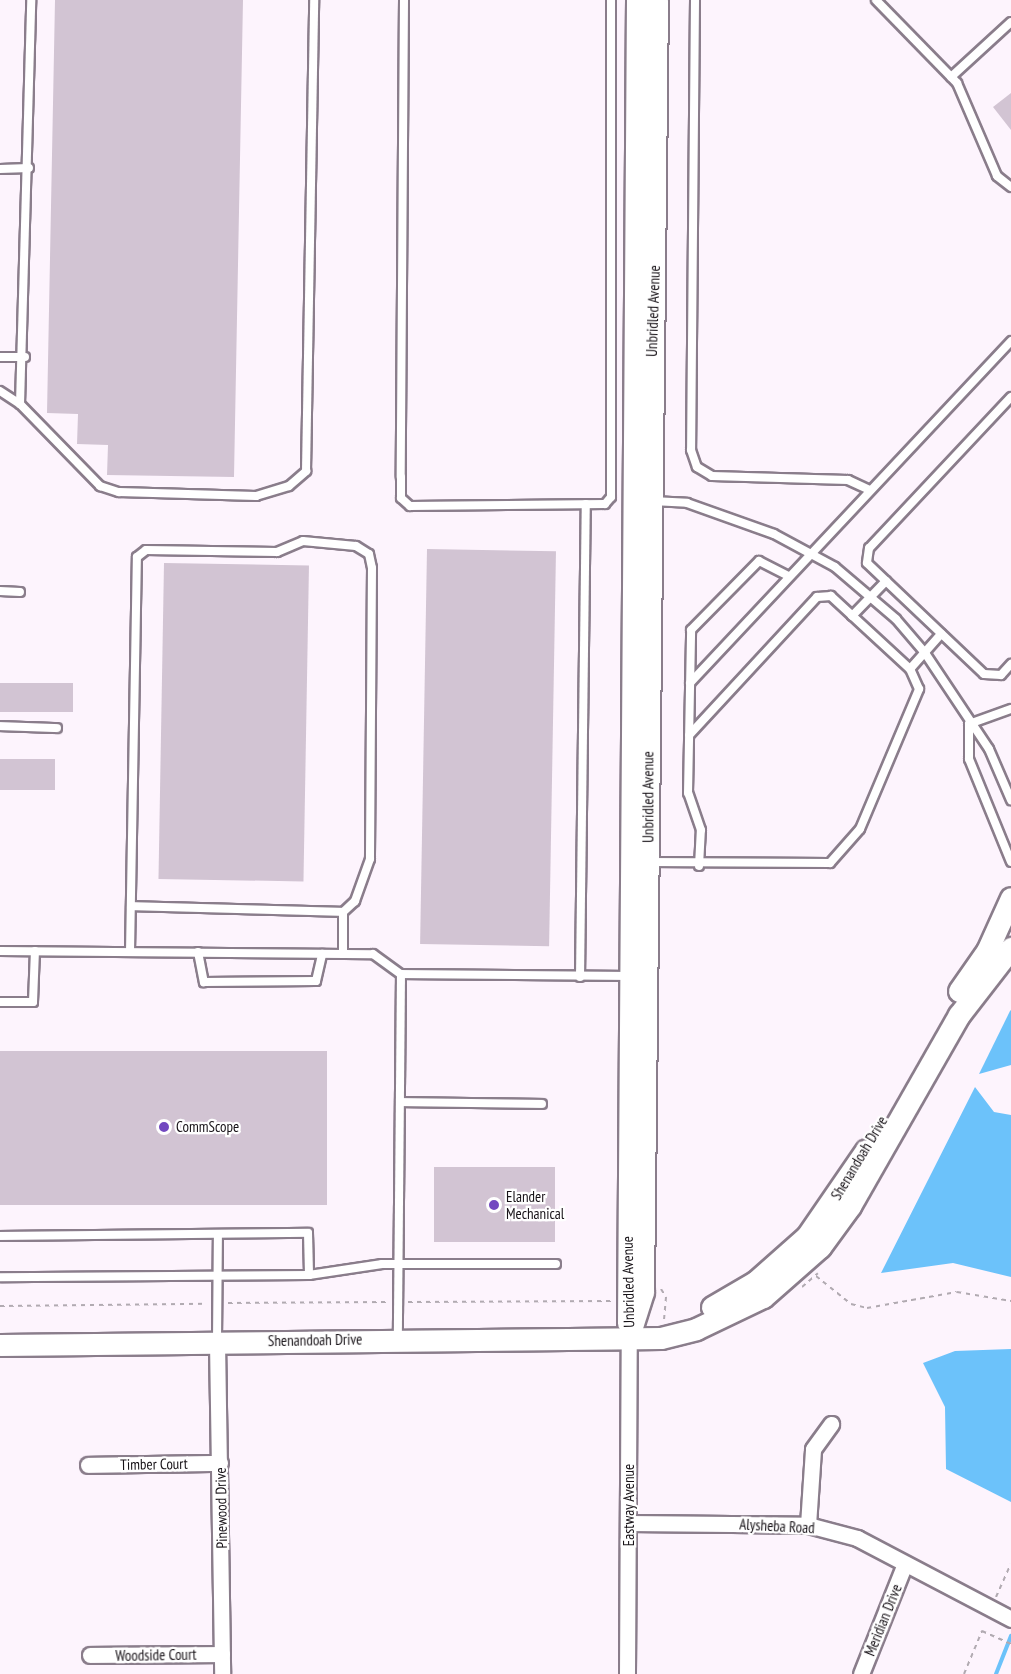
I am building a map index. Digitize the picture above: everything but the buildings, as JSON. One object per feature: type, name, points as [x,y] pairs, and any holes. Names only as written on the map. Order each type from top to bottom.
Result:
[{"type":"street","name":"Unbridled Avenue","points":[[629,1336],[634,1302],[636,976],[631,499],[637,0]]},
{"type":"street","name":"Unbridled Avenue","points":[[636,976],[647,862],[631,499],[657,0]]},
{"type":"street","name":"Shenandoah Drive","points":[[662,1330],[731,1298],[807,1236],[854,1170],[926,1044],[987,951],[1011,898]]},
{"type":"street","name":"Shenandoah Drive","points":[[0,1345],[629,1336],[727,1317],[763,1297],[820,1247],[850,1206],[959,1015],[1011,948]]},
{"type":"street","name":"Eastway Avenue","points":[[627,1674],[629,1336]]},
{"type":"street","name":"Pinewood Drive","points":[[217,1342],[222,1674]]},
{"type":"street","points":[[808,1525],[813,1449],[831,1424]]},
{"type":"street","name":"Timber Court","points":[[88,1466],[220,1463]]},
{"type":"street","name":"Alysheba Road","points":[[629,1523],[808,1525],[856,1538],[904,1566],[1011,1619]]},
{"type":"street","name":"Meridian Drive","points":[[861,1674],[904,1566]]},
{"type":"street","name":"Woodside Court","points":[[90,1655],[222,1654]]},
{"type":"lane","points":[[20,404],[25,357],[32,0]]},
{"type":"lane","points":[[0,392],[20,404],[100,486],[119,492],[256,496],[289,486],[306,471],[314,0]]},
{"type":"lane","points":[[404,0],[401,498],[410,506],[605,504],[631,499],[687,503],[774,534],[809,553],[870,597],[925,653],[969,724],[989,749],[1011,800]]},
{"type":"lane","points":[[611,0],[631,499]]},
{"type":"lane","points":[[695,0],[694,459],[712,476],[848,480],[869,490]]},
{"type":"lane","points":[[880,1],[951,77],[997,176],[1011,187]]},
{"type":"lane","points":[[951,77],[1011,22]]},
{"type":"lane","points":[[0,169],[28,168]]},
{"type":"lane","points":[[690,683],[809,553],[1011,341]]},
{"type":"lane","points":[[0,357],[25,357]]},
{"type":"lane","points":[[1011,397],[869,548],[867,563],[984,674],[1001,675],[1011,664]]},
{"type":"lane","points":[[580,977],[586,504]]},
{"type":"lane","points":[[130,906],[343,912],[355,901],[370,859],[372,568],[369,554],[356,546],[303,541],[277,552],[147,550],[137,558],[130,906],[130,952]]},
{"type":"lane","points":[[699,866],[701,830],[688,793],[691,630],[759,561],[788,576]]},
{"type":"lane","points":[[852,616],[886,581]]},
{"type":"lane","points":[[0,591],[20,592]]},
{"type":"lane","points":[[647,862],[699,866],[830,863],[860,829],[919,689],[910,669],[831,596],[817,597],[689,735]]},
{"type":"lane","points":[[910,669],[941,634]]},
{"type":"lane","points":[[969,724],[1011,709]]},
{"type":"lane","points":[[969,724],[969,759],[1011,862]]},
{"type":"lane","points":[[0,726],[57,728]]},
{"type":"lane","points":[[343,912],[343,954]]},
{"type":"lane","points":[[0,951],[373,954],[401,974],[636,976]]},
{"type":"lane","points":[[0,1002],[33,1002],[35,951]]},
{"type":"lane","points":[[198,952],[204,982],[316,981],[322,954]]},
{"type":"lane","points":[[398,1339],[401,974]]},
{"type":"lane","points":[[400,1102],[542,1104]]},
{"type":"lane","points":[[0,1236],[308,1233],[309,1275]]},
{"type":"lane","points":[[217,1342],[218,1234]]},
{"type":"lane","points":[[0,1277],[309,1275],[399,1264],[556,1264]]},
{"type":"path","points":[[793,1294],[816,1276],[823,1266]]},
{"type":"path","points":[[816,1276],[851,1304],[867,1308],[957,1292],[1011,1301]]},
{"type":"path","points":[[658,1286],[666,1297],[662,1330]]},
{"type":"path","points":[[0,1306],[634,1302],[666,1297]]},
{"type":"path","points":[[964,1674],[982,1631],[1011,1644]]},
{"type":"water","points":[[1010,1011],[1011,1065],[979,1074]]},
{"type":"water","points":[[975,1087],[994,1112],[1011,1115],[1011,1277],[953,1263],[881,1273]]},
{"type":"water","points":[[1011,1349],[1011,1502],[946,1469],[945,1407],[923,1363],[955,1351]]},
{"type":"waterway","points":[[996,1674],[1011,1636]]},
{"type":"place","name":"CommScope","points":[[164,1127]]},
{"type":"place","name":"Elander Mechanical","points":[[494,1205]]}]
